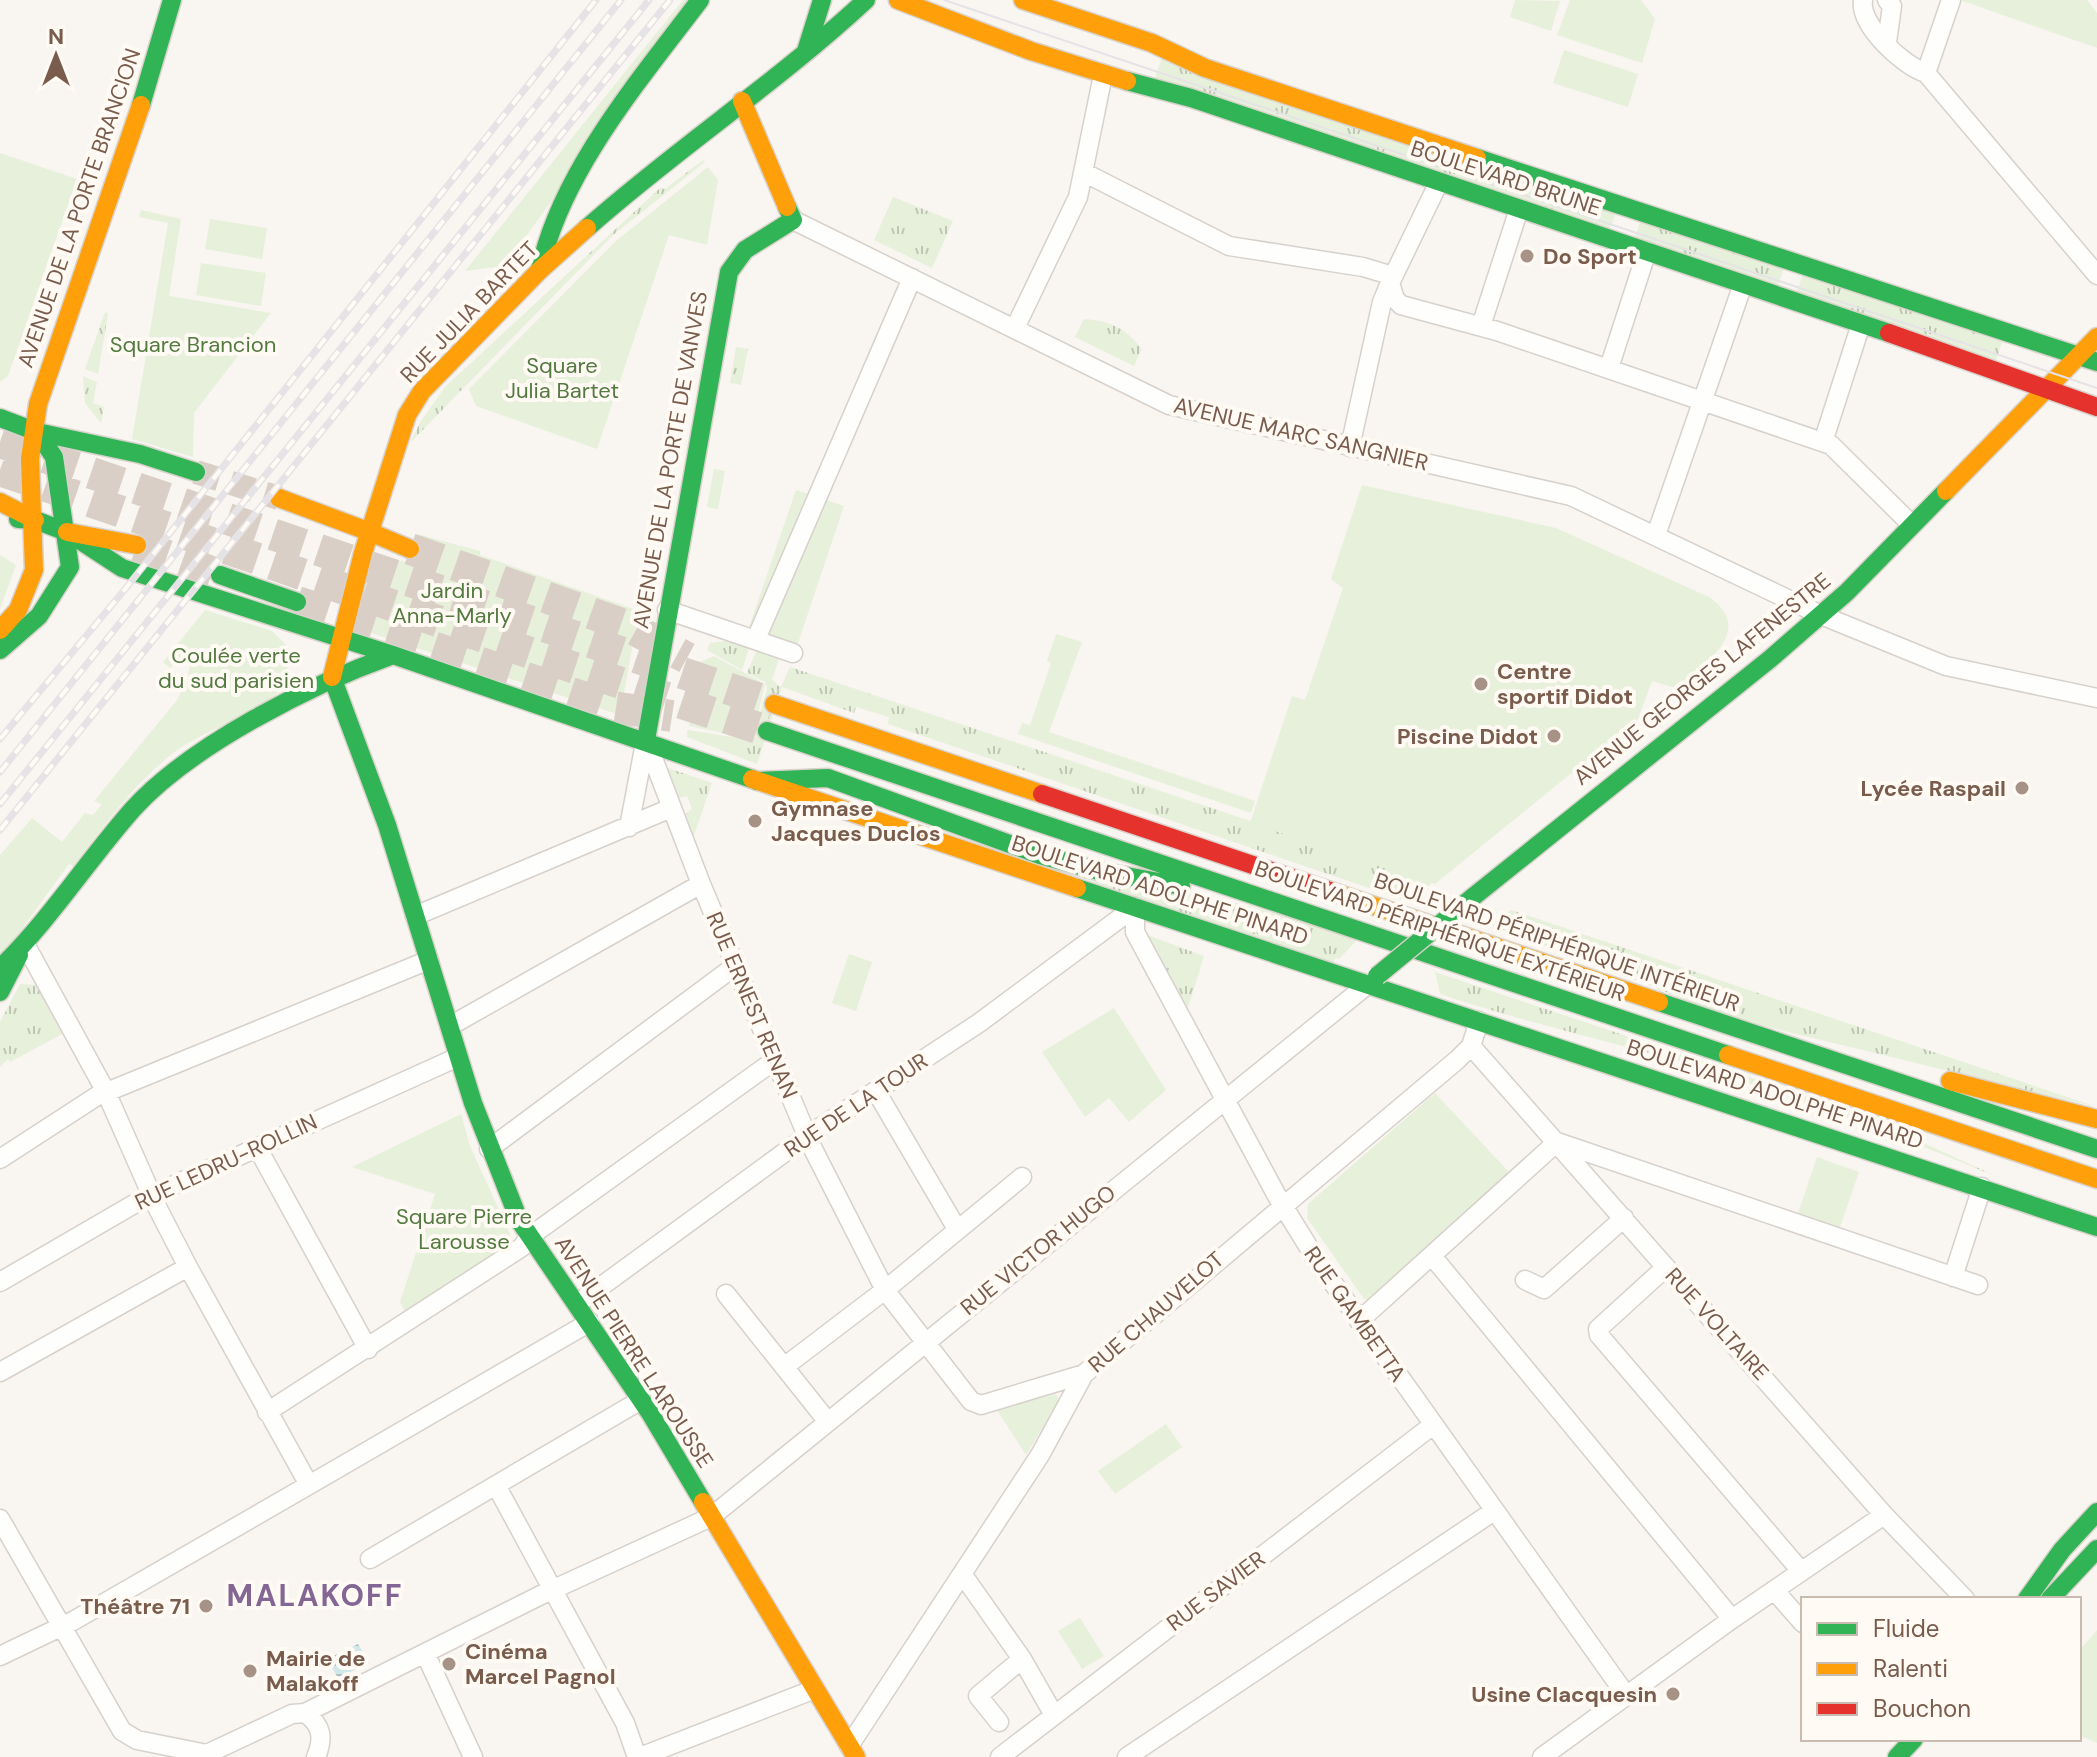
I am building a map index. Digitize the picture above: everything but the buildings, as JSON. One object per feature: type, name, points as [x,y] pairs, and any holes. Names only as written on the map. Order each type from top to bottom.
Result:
[{"type":"main road","points":[[540,270],[545,239],[591,159],[630,96],[700,0]]},
{"type":"main road","points":[[806,51],[822,0]]},
{"type":"main road","name":"RUE JULIA BARTET","points":[[332,677],[370,532],[407,415],[422,391],[540,270],[646,175],[806,51],[866,0]]},
{"type":"main road","name":"BOULEVARD BRUNE","points":[[898,0],[965,23],[1005,42],[1103,75],[1191,98],[2097,407]]},
{"type":"main road","name":"BOULEVARD BRUNE","points":[[1023,0],[1152,43],[1205,68],[2097,362]]},
{"type":"main road","name":"AVENUE DE LA PORTE BRANCION","points":[[0,630],[17,613],[31,590],[37,556],[30,457],[37,432],[41,392],[145,94],[167,1]]},
{"type":"main road","points":[[742,101],[793,220]]},
{"type":"main road","name":"AVENUE DE LA PORTE DE VANVES","points":[[646,740],[729,272],[745,250],[793,220]]},
{"type":"main road","name":"AVENUE GEORGES LAFENESTRE","points":[[1372,980],[1821,615],[2097,337]]},
{"type":"main road","points":[[0,418],[37,432],[140,454],[196,472]]},
{"type":"main road","points":[[0,650],[39,616],[64,582],[70,567],[54,457],[37,432]]},
{"type":"main road","points":[[279,498],[410,549]]},
{"type":"main road","points":[[0,502],[67,532],[137,545]]},
{"type":"main road","points":[[0,518],[35,520]]},
{"type":"main road","name":"BOULEVARD ADOLPHE PINARD","points":[[67,532],[122,568],[209,598],[393,655],[1135,907],[1372,980],[1479,1021],[2097,1227]]},
{"type":"main road","points":[[220,575],[297,602]]},
{"type":"main road","points":[[0,968],[25,944],[157,784],[228,735],[332,677],[393,655]]},
{"type":"main road","name":"AVENUE PIERRE LAROUSSE","points":[[332,677],[366,761],[489,1149],[529,1237],[641,1400],[852,1752]]},
{"type":"main road","name":"BOULEVARD PÉRIPHÉRIQUE INTÉRIEUR","points":[[774,704],[2097,1149]]},
{"type":"main road","name":"BOULEVARD PÉRIPHÉRIQUE EXTÉRIEUR","points":[[767,731],[2097,1179]]},
{"type":"main road","points":[[757,781],[828,778],[1010,845],[1099,871],[1189,888],[1245,890]]},
{"type":"main road","points":[[0,992],[25,944]]},
{"type":"main road","points":[[1814,1054],[1972,1085],[2097,1119]]},
{"type":"main road","points":[[1843,1095],[1990,1163]]},
{"type":"main road","points":[[2028,1597],[2062,1550],[2097,1512]]},
{"type":"main road","points":[[2052,1597],[2097,1549]]},
{"type":"main road","points":[[1897,1757],[1912,1741]]},
{"type":"street","points":[[1863,0],[1861,11],[1868,24],[1910,68],[1926,73],[2097,275]]},
{"type":"street","points":[[1887,0],[1892,6],[1887,42]]},
{"type":"street","points":[[1926,73],[1951,0]]},
{"type":"street","points":[[1015,328],[1078,197],[1103,75]]},
{"type":"street","points":[[1085,173],[1229,246],[1363,267],[1392,279]]},
{"type":"street","points":[[1350,447],[1382,302],[1439,182]]},
{"type":"street","points":[[1481,326],[1519,209]]},
{"type":"street","name":"AVENUE MARC SANGNIER","points":[[793,220],[1169,405],[1571,496],[1821,615],[1946,666],[2097,698]]},
{"type":"street","points":[[1609,368],[1647,251]]},
{"type":"street","points":[[756,639],[912,278]]},
{"type":"street","points":[[1392,279],[1395,299],[1411,310],[1481,326],[1831,445],[1912,525]]},
{"type":"street","points":[[1656,535],[1743,284]]},
{"type":"street","points":[[1823,442],[1861,324]]},
{"type":"street","points":[[667,610],[793,653]]},
{"type":"street","points":[[629,827],[646,740]]},
{"type":"street","name":"RUE ERNEST RENAN","points":[[646,740],[701,884],[807,1136],[885,1290],[923,1344],[971,1401],[981,1405],[1084,1374]]},
{"type":"street","points":[[415,916],[671,808]]},
{"type":"street","points":[[450,1026],[701,884]]},
{"type":"street","name":"RUE DE LA TOUR","points":[[577,1304],[807,1136],[979,1023],[1135,907]]},
{"type":"street","name":"RUE GAMBETTA","points":[[1135,907],[1135,932],[1282,1205],[1359,1321],[1626,1695]]},
{"type":"street","points":[[25,944],[106,1092],[151,1195],[188,1267],[309,1485]]},
{"type":"street","points":[[0,1159],[106,1092],[429,960]]},
{"type":"street","points":[[489,1149],[735,966]]},
{"type":"street","name":"RUE VICTOR HUGO","points":[[207,1755],[292,1714],[305,1713],[711,1517],[1372,980]]},
{"type":"street","points":[[1471,1046],[1479,1021]]},
{"type":"street","name":"RUE VOLTAIRE","points":[[1471,1046],[1884,1515],[1963,1597]]},
{"type":"street","name":"RUE CHAUVELOT","points":[[852,1752],[1040,1455],[1084,1374],[1282,1205],[1295,1200],[1471,1046]]},
{"type":"street","name":"RUE LEDRU-ROLLIN","points":[[0,1282],[151,1195],[458,1057]]},
{"type":"street","points":[[267,1412],[522,1247],[529,1237],[775,1060]]},
{"type":"street","points":[[876,1091],[957,1229]]},
{"type":"street","points":[[1359,1321],[1557,1142],[1978,1285]]},
{"type":"street","points":[[257,1147],[368,1349]]},
{"type":"street","points":[[784,1367],[885,1290],[1022,1177]]},
{"type":"street","points":[[1953,1277],[1982,1187]]},
{"type":"street","points":[[1525,1280],[1544,1289],[1624,1218]]},
{"type":"street","points":[[1432,1256],[1732,1619]]},
{"type":"street","points":[[0,1372],[188,1267]]},
{"type":"street","points":[[1666,1267],[1598,1329],[1599,1335],[1801,1571]]},
{"type":"street","points":[[726,1294],[828,1422]]},
{"type":"street","points":[[0,1656],[62,1625],[590,1322]]},
{"type":"street","points":[[370,1559],[641,1400]]},
{"type":"street","name":"RUE SAVIER","points":[[1000,1757],[1433,1425]]},
{"type":"street","points":[[497,1487],[625,1723],[638,1757],[815,1689]]},
{"type":"street","points":[[1127,1757],[1494,1511]]},
{"type":"street","points":[[1542,1757],[1732,1619],[1884,1515]]},
{"type":"street","points":[[0,1519],[122,1731],[137,1740],[207,1755]]},
{"type":"street","points":[[963,1575],[1022,1659],[1054,1715]]},
{"type":"street","points":[[1774,1590],[1801,1621]]},
{"type":"street","points":[[425,1653],[473,1757]]},
{"type":"street","points":[[999,1722],[978,1696],[1022,1659]]},
{"type":"street","points":[[305,1713],[315,1720],[321,1733],[316,1757]]},
{"type":"street","points":[[128,1757],[137,1740]]},
{"type":"green space","points":[[683,0],[695,0],[527,235],[496,267],[465,271]]},
{"type":"green space","points":[[1515,0],[1560,1],[1551,31],[1510,17]]},
{"type":"green space","points":[[1570,0],[1641,0],[1655,19],[1642,63],[1557,35]]},
{"type":"green space","points":[[1960,0],[2087,0],[2097,13],[2097,48]]},
{"type":"green space","points":[[1564,50],[1638,74],[1628,107],[1553,83]]},
{"type":"green space","points":[[1163,55],[1616,212],[1609,231],[1153,83]]},
{"type":"green space","points":[[0,153],[77,179],[8,376],[0,382]]},
{"type":"green space","points":[[703,160],[705,162],[612,236],[410,443],[445,387],[660,188],[665,189]]},
{"type":"green space","name":"Square Julia Bartet","points":[[708,167],[718,180],[707,245],[669,235],[597,449],[476,406],[469,389],[616,241]]},
{"type":"green space","points":[[893,197],[953,221],[932,268],[874,240]]},
{"type":"green space","name":"Square Brancion","points":[[141,210],[181,219],[169,296],[271,313],[194,413],[193,457],[132,439],[168,223],[139,217]]},
{"type":"green space","points":[[210,219],[267,228],[262,259],[205,249]]},
{"type":"green space","points":[[1641,220],[1784,268],[1777,288],[1634,240]]},
{"type":"green space","points":[[201,263],[266,273],[261,306],[196,295]]},
{"type":"green space","points":[[1803,275],[2002,342],[1996,361],[1796,294]]},
{"type":"green space","points":[[105,312],[108,314],[98,374],[85,369]]},
{"type":"green space","points":[[1084,319],[1110,324],[1130,336],[1142,349],[1134,366],[1075,337]]},
{"type":"green space","points":[[736,347],[748,349],[741,385],[730,383]]},
{"type":"green space","points":[[83,376],[97,382],[93,403],[104,407],[101,423],[85,403]]},
{"type":"green space","points":[[714,469],[725,471],[718,509],[707,507]]},
{"type":"green space","name":"Centre sportif Didot","points":[[1362,485],[1556,528],[1709,597],[1723,610],[1728,622],[1727,635],[1711,659],[1675,688],[1652,681],[1638,719],[1435,884],[1250,823],[1292,696],[1305,700],[1343,588],[1331,579]]},
{"type":"green space","points":[[796,490],[844,506],[796,649],[747,633]]},
{"type":"green space","name":"Jardin Anna-Marly","points":[[417,534],[480,551],[480,555],[639,611],[620,715],[368,632],[388,557],[409,563]]},
{"type":"green space","points":[[0,555],[16,565],[0,609]]},
{"type":"green space","name":"Coulée verte du sud parisien","points":[[205,610],[272,631],[289,648],[287,668],[292,678],[266,702],[186,744],[157,766],[119,807],[73,866],[69,864],[0,959],[0,855],[32,818],[62,842],[85,813],[93,815],[102,804],[94,801],[177,700],[188,679],[190,662],[176,662],[170,668],[163,662]]},
{"type":"green space","points":[[1056,634],[1082,642],[1049,732],[1255,801],[1251,813],[1018,734],[1022,723],[1030,725],[1051,663],[1047,661]]},
{"type":"green space","points":[[742,639],[751,642],[742,670],[707,650],[710,643]]},
{"type":"green space","points":[[759,645],[781,652],[772,680],[781,687],[790,667],[1433,882],[1410,902],[888,724],[889,717],[856,707],[854,713],[782,687],[757,764],[687,737],[688,730],[745,739],[754,734],[767,689],[765,682],[747,673]]},
{"type":"green space","points":[[714,656],[765,684],[754,732],[746,738],[689,726],[700,662]]},
{"type":"green space","points":[[665,767],[712,783],[693,838],[685,815],[692,809],[687,796],[678,798]]},
{"type":"green space","points":[[821,786],[1086,871],[1247,905],[1357,940],[1339,959],[1335,958],[1332,966]]},
{"type":"green space","points":[[1511,910],[2097,1107],[1739,1020],[1491,925]]},
{"type":"green space","points":[[1147,935],[1204,956],[1187,1011]]},
{"type":"green space","points":[[849,954],[872,962],[856,1011],[832,1003]]},
{"type":"green space","points":[[1435,972],[1860,1114],[2000,1178],[1756,1086],[1440,994]]},
{"type":"green space","points":[[20,984],[37,985],[62,1034],[10,1062],[8,1059],[0,1067],[0,1022]]},
{"type":"green space","points":[[1114,1008],[1166,1090],[1129,1122],[1109,1098],[1085,1117],[1042,1052]]},
{"type":"green space","points":[[1435,1093],[1510,1173],[1369,1300],[1364,1299],[1307,1218],[1308,1204]]},
{"type":"green space","name":"Square Pierre Larousse","points":[[461,1114],[470,1146],[510,1234],[509,1245],[405,1311],[400,1302],[435,1194],[352,1167]]},
{"type":"green space","points":[[1817,1157],[1859,1172],[1838,1233],[1796,1219]]},
{"type":"green space","points":[[1056,1394],[1059,1401],[1026,1455],[997,1410]]},
{"type":"green space","points":[[1166,1424],[1182,1447],[1115,1494],[1098,1471]]},
{"type":"green space","points":[[1080,1618],[1104,1656],[1082,1669],[1058,1631]]},
{"type":"green space","points":[[2097,1630],[2097,1743],[2081,1736],[2081,1649]]},
{"type":"water","points":[[358,1644],[369,1663],[338,1678],[327,1659]]},
{"type":"tunnel","points":[[0,442],[774,704]]},
{"type":"tunnel","points":[[0,470],[542,657],[767,731]]},
{"type":"tunnel","points":[[196,472],[279,498]]},
{"type":"tunnel","points":[[137,545],[220,575]]},
{"type":"tunnel","points":[[410,549],[630,627],[687,658]]},
{"type":"tunnel","points":[[297,602],[613,707],[672,716]]},
{"type":"tram line","points":[[944,0],[2097,388]]},
{"type":"railway","points":[[0,739],[126,588],[596,0]]},
{"type":"railway","points":[[0,772],[621,0]]},
{"type":"railway","points":[[0,804],[649,0]]},
{"type":"railway","points":[[0,830],[670,0]]},
{"type":"traffic: fast","points":[[141,105],[172,0]]},
{"type":"traffic: fast","points":[[540,270],[550,234],[584,163],[629,94],[700,0]]},
{"type":"traffic: fast","points":[[806,51],[822,0]]},
{"type":"traffic: fast","points":[[587,228],[798,59],[866,0]]},
{"type":"traffic: fast","points":[[1127,81],[1191,98],[1889,333]]},
{"type":"traffic: fast","points":[[1477,158],[2097,362]]},
{"type":"traffic: fast","points":[[646,740],[729,272],[745,250],[793,220],[787,207]]},
{"type":"traffic: fast","points":[[0,418],[37,432]]},
{"type":"traffic: fast","points":[[37,432],[140,454],[196,472]]},
{"type":"traffic: fast","points":[[0,650],[39,616],[70,567],[54,457],[37,432]]},
{"type":"traffic: fast","points":[[1473,897],[1770,659],[1847,592],[1946,491]]},
{"type":"traffic: fast","points":[[18,519],[35,520],[67,532],[122,568],[393,655],[752,779]]},
{"type":"traffic: fast","points":[[220,575],[297,602]]},
{"type":"traffic: fast","points":[[0,968],[35,930],[133,809],[158,785],[187,762],[254,719],[326,682],[393,655]]},
{"type":"traffic: fast","points":[[332,677],[387,825],[473,1103],[519,1220],[650,1413],[703,1502]]},
{"type":"traffic: fast","points":[[767,731],[1728,1055]]},
{"type":"traffic: fast","points":[[757,781],[828,778],[1040,855],[1099,871],[1181,886]]},
{"type":"traffic: fast","points":[[1077,888],[2097,1227]]},
{"type":"traffic: fast","points":[[1377,976],[1473,897]]},
{"type":"traffic: fast","points":[[0,992],[19,955]]},
{"type":"traffic: fast","points":[[1659,1002],[2097,1149]]},
{"type":"traffic: fast","points":[[2028,1597],[2062,1550],[2097,1512]]},
{"type":"traffic: fast","points":[[2052,1597],[2097,1549]]},
{"type":"traffic: fast","points":[[1897,1757],[1912,1741]]},
{"type":"traffic: slow","points":[[898,0],[1031,51],[1127,81]]},
{"type":"traffic: slow","points":[[1023,0],[1152,43],[1205,68],[1477,158]]},
{"type":"traffic: slow","points":[[742,101],[787,207]]},
{"type":"traffic: slow","points":[[0,630],[18,610],[34,570],[30,459],[38,404],[141,105]]},
{"type":"traffic: slow","points":[[332,677],[363,553],[407,415],[422,391],[540,270],[587,228]]},
{"type":"traffic: slow","points":[[1946,491],[2097,337]]},
{"type":"traffic: slow","points":[[279,498],[370,532]]},
{"type":"traffic: slow","points":[[0,502],[35,520]]},
{"type":"traffic: slow","points":[[67,532],[137,545]]},
{"type":"traffic: slow","points":[[370,532],[410,549]]},
{"type":"traffic: slow","points":[[774,704],[1042,794]]},
{"type":"traffic: slow","points":[[752,779],[1077,888]]},
{"type":"traffic: slow","points":[[1330,891],[1659,1002]]},
{"type":"traffic: slow","points":[[1728,1055],[2097,1179]]},
{"type":"traffic: slow","points":[[1950,1081],[2097,1119]]},
{"type":"traffic: slow","points":[[703,1502],[856,1757]]},
{"type":"traffic: jam","points":[[1889,333],[2097,407]]},
{"type":"traffic: jam","points":[[1042,794],[1330,891]]},
{"type":"place","name":"Do Sport","points":[[1527,256]]},
{"type":"place","name":"Centre sportif Didot","points":[[1481,684]]},
{"type":"place","name":"Piscine Didot","points":[[1554,736]]},
{"type":"place","name":"Lycée Raspail","points":[[2022,788]]},
{"type":"place","name":"Gymnase Jacques Duclos","points":[[755,821]]},
{"type":"place","name":"Théâtre 71","points":[[206,1606]]},
{"type":"place","name":"Cinéma Marcel Pagnol","points":[[449,1664]]},
{"type":"place","name":"Mairie de Malakoff","points":[[250,1671]]},
{"type":"place","name":"Usine Clacquesin","points":[[1673,1694]]},
{"type":"district","name":"MALAKOFF","points":[[315,1595]]}]
